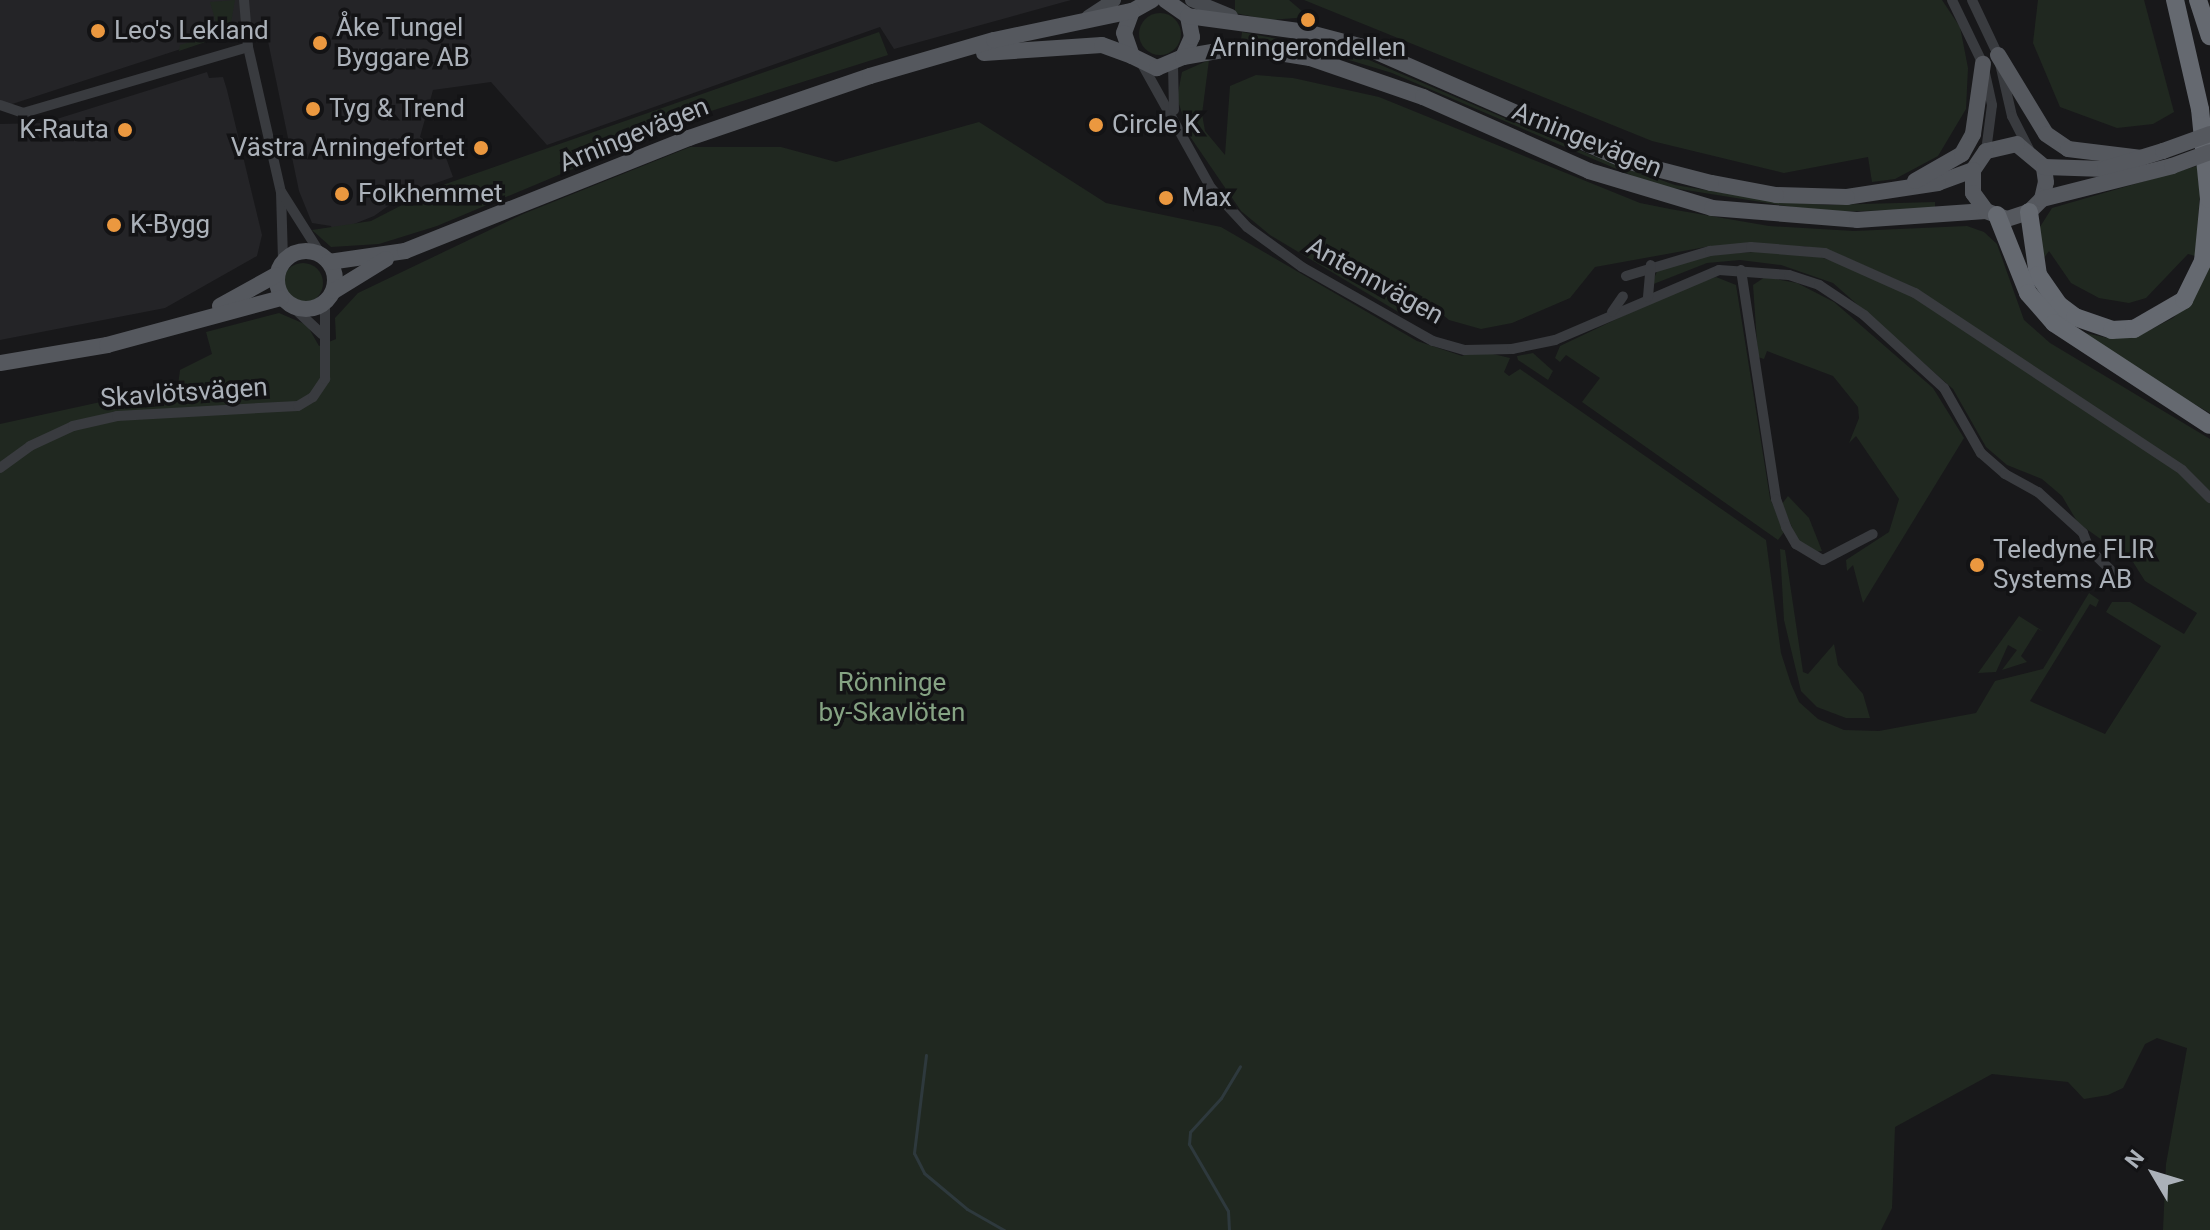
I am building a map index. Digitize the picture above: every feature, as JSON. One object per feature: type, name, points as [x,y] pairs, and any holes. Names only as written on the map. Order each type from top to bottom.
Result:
[{"type":"highway","points":[[2175,0],[2210,111]]},
{"type":"highway","points":[[2036,206],[2038,275],[2059,305],[2075,317],[2112,330],[2134,329],[2184,300],[2203,261],[2209,199],[2200,109],[2175,0]]},
{"type":"highway","points":[[2198,0],[2210,36]]},
{"type":"highway","points":[[1992,213],[2028,293],[2054,323],[2210,425]]},
{"type":"main road","points":[[1167,0],[1190,8],[1192,37],[1178,60]]},
{"type":"main road","name":"Arningevägen","points":[[329,297],[395,254],[702,134],[894,69],[994,40],[1050,31],[1139,4]]},
{"type":"main road","points":[[1137,60],[1124,33],[1139,4]]},
{"type":"main road","name":"Arningevägen","points":[[1190,8],[1306,32],[1394,58],[1626,161],[1669,175],[1776,195],[1847,197],[1938,183],[1973,170]]},
{"type":"main road","name":"Arningevägen","points":[[894,69],[1048,46],[1102,45],[1137,60],[1178,60],[1241,47],[1301,56],[1423,97],[1589,171],[1712,208],[1857,220],[1992,213],[2007,219],[2168,158],[2210,134]]},
{"type":"main road","points":[[1991,59],[2046,134],[2068,149],[2141,158]]},
{"type":"main road","points":[[1899,189],[1962,154],[1973,134],[1991,59]]},
{"type":"main road","points":[[1992,213],[1973,193],[1973,170],[1986,151],[2000,144],[2029,149],[2044,167],[2036,206]]},
{"type":"main road","name":"Arningevägen","points":[[2044,167],[2105,169],[2141,158],[2210,152]]},
{"type":"main road","points":[[0,363],[107,345],[194,321],[288,303],[310,310],[329,297],[326,259],[302,251],[194,321]]},
{"type":"main road","name":"Arningevägen","points":[[326,259],[395,254]]},
{"type":"main road","points":[[280,268],[288,303]]},
{"type":"street","points":[[244,0],[248,47],[281,192],[280,268]]},
{"type":"street","points":[[1050,31],[1097,13],[1114,0]]},
{"type":"street","points":[[1952,0],[1991,59],[1992,105],[1986,151]]},
{"type":"street","points":[[1972,0],[2012,116],[2029,149]]},
{"type":"street","points":[[0,105],[23,113],[248,47]]},
{"type":"street","name":"Antennvägen","points":[[1137,60],[1211,188],[1247,227],[1302,267],[1433,341],[1465,350],[1512,349],[1555,340],[1648,297],[1719,270],[1789,275],[1840,296],[1944,388],[1981,453],[2005,474],[2038,492],[2083,533],[2089,549],[2121,580],[2119,585]]},
{"type":"street","name":"Antennvägen","points":[[1176,123],[1178,60]]},
{"type":"street","points":[[281,192],[326,259]]},
{"type":"street","points":[[1626,276],[1686,254],[1751,247],[1825,253],[1915,293],[2182,470],[2210,498]]},
{"type":"street","points":[[1648,297],[1651,265]]},
{"type":"street","points":[[1741,270],[1776,499],[1786,527],[1796,544],[1823,560],[1873,534]]},
{"type":"street","points":[[1611,314],[1623,296]]},
{"type":"street","name":"Skavlötsvägen","points":[[0,468],[30,446],[73,426],[117,416],[298,406],[313,397],[325,379],[322,334],[329,297]]},
{"type":"street","points":[[288,303],[322,334]]},
{"type":"shaded area","points":[[0,0],[1071,0],[894,49],[880,27],[547,145],[491,82],[433,90],[420,137],[445,155],[453,177],[405,194],[374,216],[334,232],[331,226],[312,223],[299,191],[264,22],[0,108]]},
{"type":"shaded area","points":[[207,72],[209,78],[223,77],[227,90],[262,235],[257,256],[165,308],[0,340],[0,124],[44,123]]},
{"type":"green space","points":[[235,0],[229,34],[179,51],[180,45],[219,33],[210,2]]},
{"type":"green space","points":[[1235,0],[1289,0],[1309,17],[1270,20],[1235,13]]},
{"type":"green space","points":[[1304,0],[1942,0],[1960,27],[1968,68],[1966,109],[1938,156],[1895,179],[1872,182],[1868,157],[1784,173],[1652,141]]},
{"type":"green space","points":[[2038,0],[2144,0],[2174,112],[2153,124],[2117,128],[2060,107],[2033,43]]},
{"type":"green space","points":[[1160,13],[1175,19],[1181,34],[1175,49],[1160,55],[1145,49],[1139,34],[1145,19]]},
{"type":"green space","points":[[879,32],[888,55],[711,111],[437,226],[379,244],[331,247],[312,230],[371,221],[437,187]]},
{"type":"green space","points":[[1242,32],[1355,54],[1591,155],[1675,185],[1773,201],[1827,205],[1935,202],[1935,209],[1824,212],[1654,185],[1392,73],[1306,47],[1241,40]]},
{"type":"green space","name":"Rönninge by-Skavlöten","points":[[1209,60],[1202,114],[1205,131],[1225,155],[1230,86],[1256,75],[1293,78],[1379,97],[1640,203],[1769,226],[1854,231],[1967,226],[1984,232],[1997,244],[2024,320],[2050,343],[2210,439],[2210,1230],[2163,1230],[2166,1164],[2187,1048],[2157,1038],[2145,1044],[2123,1088],[2108,1095],[2084,1099],[2068,1082],[1992,1074],[1895,1127],[1892,1208],[1881,1230],[0,1230],[0,424],[178,385],[180,370],[212,354],[206,332],[279,313],[307,325],[319,346],[336,339],[335,318],[358,293],[523,214],[690,147],[781,147],[836,162],[979,122],[1106,203],[1221,227],[1417,341],[1462,356],[1476,350],[1510,358],[1504,372],[1509,376],[1520,369],[1766,540],[1781,653],[1791,684],[1799,702],[1818,719],[1844,730],[1879,731],[1976,713],[1995,681],[2043,669],[2089,593],[2099,600],[2096,607],[2090,604],[2030,701],[2105,734],[2161,646],[2106,612],[2112,602],[2130,602],[2184,634],[2197,613],[2145,581],[2133,562],[2078,523],[2062,496],[2042,479],[2007,465],[1986,447],[1953,389],[1833,283],[1781,265],[1740,260],[1707,263],[1651,285],[1659,267],[1692,256],[1770,251],[1817,256],[1913,287],[1834,252],[1804,246],[1711,246],[1595,267],[1570,298],[1512,323],[1481,329],[1449,320],[1428,302],[1400,313],[1270,235],[1241,211],[1189,135],[1177,98],[1182,72]]},
{"type":"green space","points":[[2197,166],[2200,194],[2195,256],[2188,254],[2146,298],[2129,303],[2099,298],[2071,283],[2049,251],[2043,259],[2038,230],[2052,208]]},
{"type":"green space","points":[[303,263],[317,269],[323,283],[317,297],[303,303],[289,297],[283,283],[289,269]]},
{"type":"green space","points":[[2210,267],[2210,413],[2105,354],[2081,332],[2108,338],[2142,334],[2173,318],[2194,298]]},
{"type":"green space","points":[[1716,277],[1736,285],[1770,498],[1784,532],[1778,540],[1582,402],[1600,378],[1566,355],[1560,362],[1555,358],[1560,346],[1686,286]]},
{"type":"green space","points":[[1765,277],[1797,283],[1834,302],[1933,388],[1964,438],[1863,603],[1853,565],[1847,571],[1846,560],[1889,532],[1899,499],[1856,436],[1849,443],[1859,418],[1858,407],[1833,376],[1767,351],[1764,359],[1758,357],[1753,285]]},
{"type":"green space","points":[[1533,353],[1553,371],[1548,380],[1518,360],[1517,356]]},
{"type":"green space","points":[[1788,496],[1809,518],[1822,551],[1814,552],[1797,539],[1782,504]]},
{"type":"green space","points":[[1780,549],[1785,550],[1803,672],[1808,674],[1834,644],[1838,665],[1863,694],[1870,718],[1846,718],[1817,707],[1801,691],[1784,620]]},
{"type":"green space","points":[[2019,616],[2044,632],[2038,629],[2021,656],[2027,662],[2002,670],[2017,650],[2008,645],[1996,672],[1978,673]]},
{"type":"waterway","points":[[926,1055],[914,1153],[924,1173],[967,1209],[1004,1230]]},
{"type":"waterway","points":[[1229,1230],[1228,1211],[1189,1144],[1190,1132],[1221,1098],[1240,1066]]},
{"type":"place","name":"Arningerondellen","points":[[1308,20]]},
{"type":"place","name":"Leo's Lekland","points":[[98,31]]},
{"type":"place","name":"Åke Tungel Byggare AB","points":[[320,43]]},
{"type":"place","name":"Tyg & Trend","points":[[313,109]]},
{"type":"place","name":"Circle K","points":[[1096,125]]},
{"type":"place","name":"K-Rauta","points":[[125,130]]},
{"type":"place","name":"Västra Arningefortet","points":[[481,148]]},
{"type":"place","name":"Folkhemmet","points":[[342,194]]},
{"type":"place","name":"Max","points":[[1166,198]]},
{"type":"place","name":"K-Bygg","points":[[114,225]]},
{"type":"place","name":"Teledyne FLIR Systems AB","points":[[1977,565]]}]
